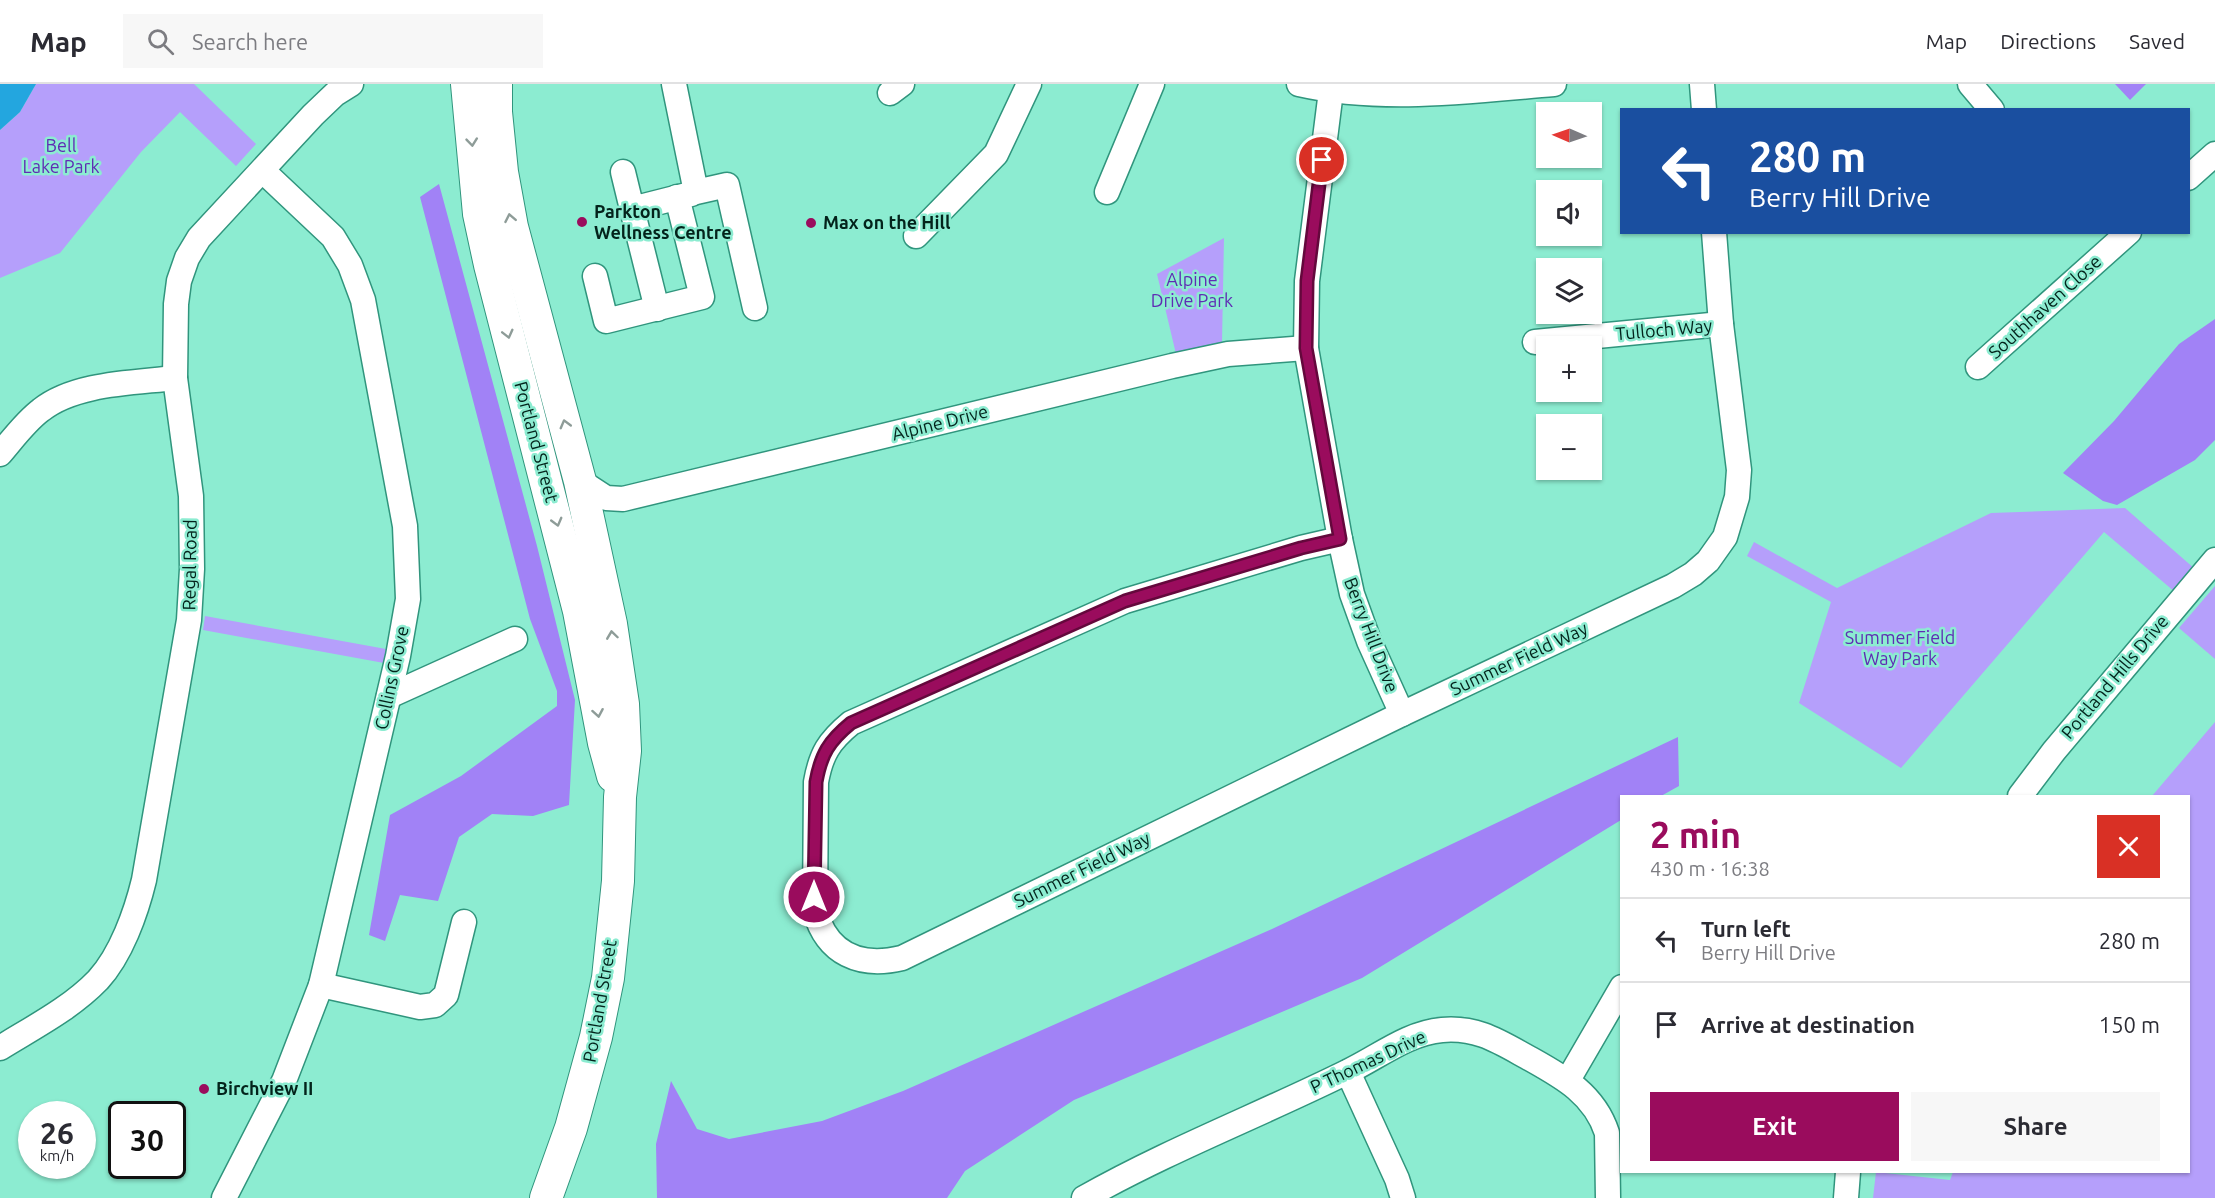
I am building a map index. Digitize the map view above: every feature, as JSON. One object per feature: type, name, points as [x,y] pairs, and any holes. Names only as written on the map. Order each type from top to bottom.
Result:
[{"type":"main road","name":"Portland Street","points":[[467,84],[482,225],[579,610],[604,743],[620,797]]},
{"type":"main road","name":"Portland Street","points":[[496,84],[496,112],[502,172],[512,227],[580,481],[611,624],[623,704],[625,751],[620,797],[618,881],[604,998],[596,1037],[571,1128],[546,1198]]},
{"type":"street","name":"Regal Road","points":[[0,1048],[59,1012],[99,979],[136,913],[189,620],[192,569],[191,496],[175,378],[176,304],[182,269],[199,238],[313,115],[335,94],[351,84]]},
{"type":"street","points":[[595,276],[606,321],[702,297],[674,84]]},
{"type":"street","points":[[916,236],[996,154],[1029,84]]},
{"type":"street","points":[[1107,192],[1152,84]]},
{"type":"street","points":[[1299,84],[1331,91],[1400,95],[1540,85]]},
{"type":"street","points":[[1702,84],[1704,108]]},
{"type":"street","points":[[1970,84],[1990,108]]},
{"type":"street","name":"Berry Hill Drive","points":[[1331,91],[1307,281],[1306,348],[1352,594],[1369,640],[1402,714]]},
{"type":"street","points":[[2190,176],[2215,154]]},
{"type":"street","name":"Collins Grove","points":[[224,1198],[284,1081],[321,985],[389,696],[408,599],[405,526],[363,300],[350,265],[333,237],[263,171]]},
{"type":"street","points":[[623,172],[657,309]]},
{"type":"street","points":[[632,209],[727,185],[755,308]]},
{"type":"street","name":"Summer Field Way","points":[[1340,539],[1301,548],[1125,601],[851,723],[834,737],[825,751],[816,782],[815,911],[819,924],[835,946],[858,960],[886,962],[902,958],[1402,714],[1673,586],[1693,574],[1708,561],[1725,537],[1737,497],[1739,470],[1721,324],[1714,234]]},
{"type":"street","name":"Southhaven Close","points":[[1978,367],[2113,237]]},
{"type":"street","name":"Tulloch Way","points":[[1535,342],[1721,324]]},
{"type":"street","name":"Alpine Drive","points":[[580,481],[606,498],[623,499],[1228,354],[1306,348]]},
{"type":"street","points":[[0,454],[34,415],[62,397],[87,390],[175,378]]},
{"type":"street","name":"Portland Hills Drive","points":[[2021,795],[2054,751],[2215,560]]},
{"type":"street","points":[[389,696],[515,639]]},
{"type":"street","points":[[321,985],[420,1007],[435,1005],[446,995],[464,922]]},
{"type":"street","points":[[1568,1080],[1620,990]]},
{"type":"street","name":"P Thomas Drive","points":[[1085,1198],[1152,1161],[1348,1072],[1406,1040],[1439,1030],[1458,1030],[1487,1035],[1568,1080],[1589,1100],[1604,1123],[1607,1133],[1608,1198]]},
{"type":"street","points":[[1348,1072],[1397,1179],[1403,1198]]},
{"type":"street","points":[[1846,1198],[1848,1173]]},
{"type":"green space","name":"Bell Lake Park","points":[[36,84],[194,84],[256,144],[236,166],[180,112],[141,152],[60,253],[0,278],[0,130],[20,112]]},
{"type":"green space","name":"Alpine Drive Park","points":[[1224,238],[1222,343],[1176,354],[1157,274]]},
{"type":"green space","name":"Summer Field Way Park","points":[[2125,508],[2195,569],[2175,592],[2104,532],[1901,768],[1799,703],[1831,602],[1747,556],[1754,542],[1837,588],[1991,513]]},
{"type":"green space","points":[[2215,586],[2215,659],[2179,628]]},
{"type":"green space","points":[[205,616],[386,649],[384,663],[203,630]]},
{"type":"green space","points":[[2215,722],[2215,1198],[1873,1198],[1876,1173],[1950,1180],[1953,1173],[2190,1173],[2190,795],[2153,795]]},
{"type":"shaded area","points":[[2115,84],[2146,84],[2130,100]]},
{"type":"shaded area","points":[[439,184],[537,546],[575,700],[569,805],[533,816],[492,814],[459,837],[438,901],[400,895],[385,941],[369,935],[390,815],[461,776],[557,706],[557,691],[530,619],[420,197]]},
{"type":"shaded area","points":[[2215,319],[2215,440],[2195,460],[2117,505],[2103,501],[2063,473],[2114,421],[2179,344]]},
{"type":"shaded area","points":[[1678,737],[1679,786],[1663,795],[1620,795],[1620,821],[1362,978],[1074,1100],[965,1171],[947,1198],[657,1198],[656,1144],[671,1081],[697,1129],[729,1139],[822,1121],[903,1091],[1272,929]]},
{"type":"water","points":[[0,84],[36,84],[20,112],[0,130]]},
{"type":"place","name":"Parkton Wellness Centre","points":[[582,222]]},
{"type":"place","name":"Max on the Hill","points":[[811,223]]},
{"type":"place","name":"Birchview II","points":[[204,1089]]},
{"type":"route","points":[[814,897],[816,782],[819,766],[834,737],[851,723],[1125,601],[1301,548],[1340,539],[1306,348],[1307,281],[1322,160]]}]
